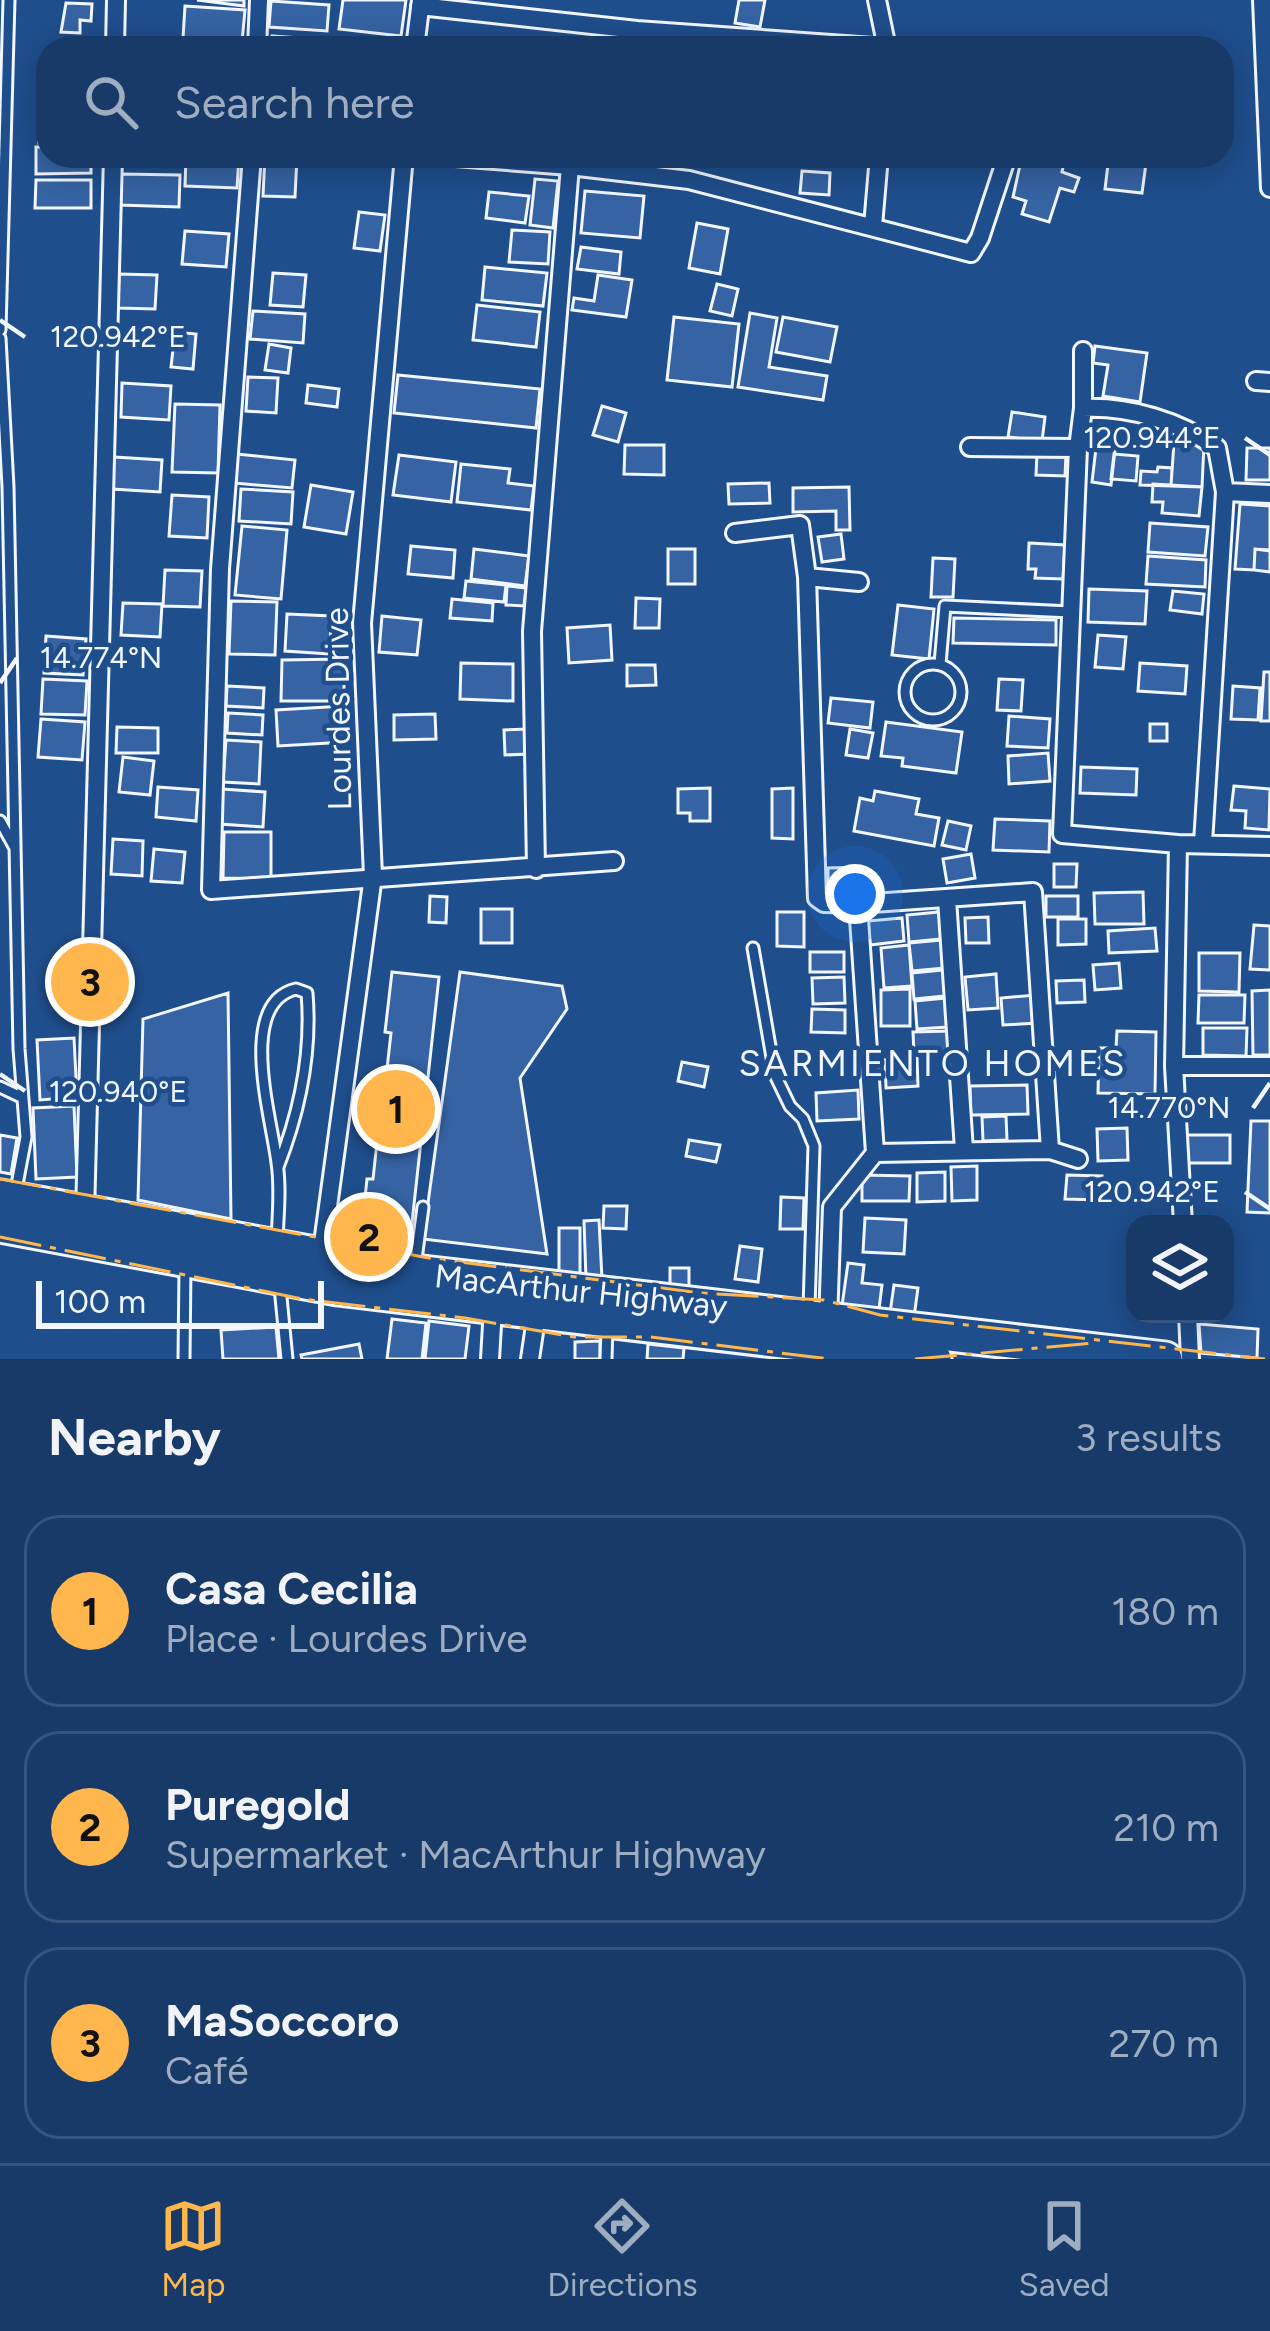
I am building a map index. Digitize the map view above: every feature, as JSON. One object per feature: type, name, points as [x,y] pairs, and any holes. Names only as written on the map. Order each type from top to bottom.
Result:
[{"type":"highway","name":"MacArthur Highway","points":[[6,1212],[85,1215],[278,1264],[493,1308],[1165,1359]]},
{"type":"highway","name":"MacArthur Highway","points":[[6,1212],[186,1260],[278,1264],[321,1258],[821,1335],[934,1359]]},
{"type":"street","points":[[115,36],[116,0]]},
{"type":"street","points":[[258,36],[259,0]]},
{"type":"street","points":[[877,0],[884,36]]},
{"type":"street","points":[[1262,0],[1270,188]]},
{"type":"street","points":[[416,36],[420,3],[720,36]]},
{"type":"street","points":[[85,1215],[113,168]]},
{"type":"street","points":[[251,168],[220,569],[211,890],[614,861]]},
{"type":"street","name":"Lourdes Drive","points":[[321,1258],[373,876],[362,623],[403,168]]},
{"type":"street","points":[[536,869],[532,631],[570,168]]},
{"type":"street","points":[[586,168],[689,181],[971,253],[1003,168]]},
{"type":"street","points":[[874,226],[878,168]]},
{"type":"street","points":[[1083,351],[1062,834],[1270,846]]},
{"type":"street","points":[[1083,408],[1135,412],[1197,433],[1217,448],[1225,492],[1203,843]]},
{"type":"street","points":[[970,447],[1078,448]]},
{"type":"street","points":[[1225,492],[1270,494]]},
{"type":"street","points":[[735,533],[800,525],[807,577],[818,898],[824,903],[858,904],[1033,892],[1050,1150]]},
{"type":"street","points":[[807,577],[859,582]]},
{"type":"street","points":[[1178,844],[1174,1066],[1182,1215]]},
{"type":"street","points":[[946,899],[964,1150]]},
{"type":"street","points":[[821,1335],[832,1207],[875,1153],[858,904]]},
{"type":"street","points":[[1174,1066],[1270,1066]]},
{"type":"street","points":[[875,1153],[1050,1150],[1078,1160]]},
{"type":"street","points":[[490,1359],[493,1308]]},
{"type":"street","points":[[530,1359],[537,1312]]},
{"type":"street","points":[[1188,1323],[1190,1359]]},
{"type":"lane","points":[[6,1212],[26,1137],[21,1097],[18,853],[0,334],[9,0]]},
{"type":"lane","points":[[940,664],[945,606],[1071,612]]},
{"type":"lane","points":[[940,664],[957,675],[962,693],[954,712],[937,721],[918,716],[906,701],[907,681],[921,666],[940,664]]},
{"type":"lane","points":[[0,820],[18,853]]},
{"type":"lane","points":[[753,948],[775,1075],[814,1146],[821,1335]]},
{"type":"lane","points":[[278,1167],[297,1119],[308,1042],[307,993],[296,989],[275,998],[262,1023],[267,1107],[278,1167],[278,1264],[286,1359]]},
{"type":"lane","points":[[0,1087],[21,1097]]},
{"type":"lane","points":[[414,1272],[423,1207]]},
{"type":"lane","points":[[184,1359],[186,1260]]},
{"type":"lane","points":[[606,1359],[608,1320]]},
{"type":"building","points":[[197,0],[244,0],[244,6]]},
{"type":"building","points":[[343,0],[406,0],[401,36],[339,29]]},
{"type":"building","points":[[739,0],[765,0],[760,27],[735,23]]},
{"type":"building","points":[[271,1],[329,5],[327,31],[269,27]]},
{"type":"building","points":[[66,3],[92,4],[91,21],[80,20],[80,33],[61,32]]},
{"type":"building","points":[[185,6],[245,10],[243,36],[183,36]]},
{"type":"building","points":[[36,168],[91,168],[91,173],[36,174]]},
{"type":"building","points":[[186,168],[238,168],[237,188],[185,186]]},
{"type":"building","points":[[264,168],[296,168],[295,197],[263,196]]},
{"type":"building","points":[[1019,168],[1063,168],[1062,172],[1079,178],[1074,192],[1060,188],[1049,222],[1022,214],[1026,201],[1013,197]]},
{"type":"building","points":[[1108,168],[1145,168],[1142,193],[1105,189]]},
{"type":"building","points":[[802,171],[830,173],[829,195],[800,193]]},
{"type":"building","points":[[121,174],[180,175],[179,207],[120,205]]},
{"type":"building","points":[[535,179],[558,181],[553,228],[530,225]]},
{"type":"building","points":[[36,180],[91,180],[91,208],[35,208]]},
{"type":"building","points":[[585,191],[644,196],[640,238],[581,233]]},
{"type":"building","points":[[489,192],[529,196],[525,223],[486,218]]},
{"type":"building","points":[[359,212],[385,215],[380,251],[354,248]]},
{"type":"building","points":[[697,223],[728,229],[720,274],[689,268]]},
{"type":"building","points":[[512,230],[550,232],[548,264],[509,262]]},
{"type":"building","points":[[185,231],[229,234],[226,267],[182,264]]},
{"type":"building","points":[[581,247],[621,252],[619,274],[577,269]]},
{"type":"building","points":[[485,267],[547,273],[543,306],[482,300]]},
{"type":"building","points":[[273,273],[306,275],[303,307],[270,305]]},
{"type":"building","points":[[119,274],[157,275],[155,309],[118,308]]},
{"type":"building","points":[[598,275],[632,280],[626,317],[572,310],[574,298],[594,301]]},
{"type":"building","points":[[717,284],[738,289],[732,316],[710,311]]},
{"type":"building","points":[[477,305],[540,312],[536,347],[473,340]]},
{"type":"building","points":[[253,311],[305,314],[303,343],[250,339]]},
{"type":"building","points":[[750,313],[777,318],[769,367],[827,376],[823,400],[738,387]]},
{"type":"building","points":[[674,317],[739,324],[732,387],[667,380]]},
{"type":"building","points":[[783,317],[837,327],[830,362],[776,352]]},
{"type":"building","points":[[175,332],[196,334],[193,369],[171,367]]},
{"type":"building","points":[[269,344],[291,348],[288,373],[265,370]]},
{"type":"building","points":[[1095,346],[1147,353],[1140,402],[1103,396],[1108,365],[1093,363]]},
{"type":"building","points":[[398,375],[540,389],[536,428],[394,413]]},
{"type":"building","points":[[248,377],[278,378],[276,413],[246,411]]},
{"type":"building","points":[[122,383],[171,386],[169,420],[121,417]]},
{"type":"building","points":[[308,385],[339,389],[337,407],[306,403]]},
{"type":"building","points":[[175,404],[220,405],[218,473],[172,472]]},
{"type":"building","points":[[602,406],[626,413],[618,442],[593,435]]},
{"type":"building","points":[[1012,412],[1045,417],[1042,441],[1008,437]]},
{"type":"building","points":[[1174,442],[1204,444],[1202,487],[1171,486]]},
{"type":"building","points":[[625,445],[664,445],[664,475],[624,474]]},
{"type":"building","points":[[1096,448],[1115,450],[1111,485],[1092,482]]},
{"type":"building","points":[[1247,448],[1270,448],[1270,480],[1246,480]]},
{"type":"building","points":[[1037,453],[1066,454],[1065,476],[1036,475]]},
{"type":"building","points":[[237,454],[295,460],[292,488],[234,483]]},
{"type":"building","points":[[1114,454],[1138,456],[1136,481],[1111,479]]},
{"type":"building","points":[[399,455],[456,462],[451,502],[393,495]]},
{"type":"building","points":[[114,457],[162,460],[160,492],[112,489]]},
{"type":"building","points":[[461,464],[510,469],[508,483],[534,486],[531,510],[457,502]]},
{"type":"building","points":[[1158,467],[1172,468],[1171,486],[1140,485],[1141,471],[1157,472]]},
{"type":"building","points":[[769,483],[770,503],[729,504],[728,484]]},
{"type":"building","points":[[1153,484],[1202,487],[1199,516],[1162,513],[1163,502],[1152,502]]},
{"type":"building","points":[[311,485],[353,492],[346,534],[304,527]]},
{"type":"building","points":[[849,487],[850,530],[836,530],[836,511],[793,512],[793,488]]},
{"type":"building","points":[[241,489],[293,492],[291,524],[239,521]]},
{"type":"building","points":[[172,495],[209,497],[207,538],[169,536]]},
{"type":"building","points":[[1240,504],[1270,506],[1270,550],[1255,549],[1254,570],[1235,569]]},
{"type":"building","points":[[1150,523],[1208,527],[1205,556],[1148,552]]},
{"type":"building","points":[[242,526],[287,530],[281,599],[235,595]]},
{"type":"building","points":[[841,534],[844,559],[822,562],[818,537]]},
{"type":"building","points":[[1029,543],[1065,545],[1063,579],[1035,578],[1036,569],[1028,569]]},
{"type":"building","points":[[411,546],[455,550],[453,578],[408,574]]},
{"type":"building","points":[[474,549],[529,556],[525,586],[471,579]]},
{"type":"building","points":[[668,549],[695,549],[695,584],[668,584]]},
{"type":"building","points":[[1255,549],[1270,551],[1270,572],[1254,570]]},
{"type":"building","points":[[1148,556],[1206,560],[1205,587],[1146,584]]},
{"type":"building","points":[[933,558],[955,559],[953,597],[931,597]]},
{"type":"building","points":[[165,570],[202,571],[200,607],[163,606]]},
{"type":"building","points":[[466,581],[506,585],[504,602],[464,598]]},
{"type":"building","points":[[507,586],[526,588],[524,606],[506,605]]},
{"type":"building","points":[[1089,589],[1147,591],[1145,624],[1088,622]]},
{"type":"building","points":[[1173,591],[1204,594],[1202,614],[1170,610]]},
{"type":"building","points":[[636,598],[660,599],[659,628],[635,628]]},
{"type":"building","points":[[452,599],[493,603],[492,621],[450,618]]},
{"type":"building","points":[[231,601],[277,602],[275,655],[229,654]]},
{"type":"building","points":[[123,603],[162,604],[160,637],[121,635]]},
{"type":"building","points":[[898,605],[934,609],[929,659],[892,655]]},
{"type":"building","points":[[287,614],[332,616],[329,654],[285,651]]},
{"type":"building","points":[[382,616],[421,620],[417,655],[379,652]]},
{"type":"building","points":[[954,618],[1056,620],[1056,645],[953,643]]},
{"type":"building","points":[[610,625],[612,660],[569,663],[567,628]]},
{"type":"building","points":[[1098,635],[1126,637],[1123,669],[1095,667]]},
{"type":"building","points":[[46,636],[86,639],[83,675],[44,673]]},
{"type":"building","points":[[344,659],[344,701],[281,701],[282,660]]},
{"type":"building","points":[[461,663],[513,664],[513,701],[460,699]]},
{"type":"building","points":[[1140,663],[1187,666],[1185,694],[1138,691]]},
{"type":"building","points":[[627,665],[655,665],[656,685],[627,686]]},
{"type":"building","points":[[1264,672],[1270,672],[1270,721],[1261,721]]},
{"type":"building","points":[[43,679],[87,681],[85,715],[41,714]]},
{"type":"building","points":[[999,679],[1023,680],[1021,711],[997,710]]},
{"type":"building","points":[[227,686],[264,688],[263,708],[226,706]]},
{"type":"building","points":[[1233,686],[1260,688],[1258,720],[1231,719]]},
{"type":"building","points":[[831,698],[873,702],[870,728],[828,723]]},
{"type":"building","points":[[344,706],[346,742],[278,746],[276,710]]},
{"type":"building","points":[[228,713],[263,715],[262,735],[227,733]]},
{"type":"building","points":[[435,714],[436,739],[394,740],[394,715]]},
{"type":"building","points":[[1009,716],[1050,719],[1048,748],[1007,746]]},
{"type":"building","points":[[41,719],[85,722],[82,760],[38,757]]},
{"type":"building","points":[[886,722],[962,732],[956,773],[902,766],[903,758],[881,756]]},
{"type":"building","points":[[1150,724],[1167,724],[1167,741],[1150,741]]},
{"type":"building","points":[[117,727],[158,728],[158,753],[116,753]]},
{"type":"building","points":[[528,729],[529,754],[505,755],[504,730]]},
{"type":"building","points":[[850,729],[873,733],[868,758],[846,755]]},
{"type":"building","points":[[226,740],[261,742],[259,784],[223,782]]},
{"type":"building","points":[[1048,753],[1050,781],[1009,784],[1008,756]]},
{"type":"building","points":[[123,757],[154,761],[150,795],[119,792]]},
{"type":"building","points":[[1081,767],[1137,769],[1136,795],[1080,793]]},
{"type":"building","points":[[1234,786],[1270,789],[1269,830],[1245,828],[1246,811],[1231,810]]},
{"type":"building","points":[[158,787],[198,790],[196,821],[156,817]]},
{"type":"building","points":[[710,788],[710,821],[690,821],[690,813],[678,813],[678,789]]},
{"type":"building","points":[[793,788],[793,839],[772,838],[772,789]]},
{"type":"building","points":[[222,789],[265,792],[263,827],[220,824]]},
{"type":"building","points":[[875,791],[919,799],[916,814],[939,818],[934,846],[854,831],[860,798],[873,801]]},
{"type":"building","points":[[995,819],[1050,821],[1049,852],[993,850]]},
{"type":"building","points":[[948,821],[971,826],[966,850],[942,845]]},
{"type":"building","points":[[224,832],[271,832],[271,879],[223,878]]},
{"type":"building","points":[[113,839],[143,841],[142,876],[111,874]]},
{"type":"building","points":[[154,849],[185,852],[182,883],[151,881]]},
{"type":"building","points":[[971,854],[975,878],[947,883],[943,859]]},
{"type":"building","points":[[1054,864],[1077,864],[1076,887],[1054,887]]},
{"type":"building","points":[[862,867],[862,896],[828,897],[828,868]]},
{"type":"building","points":[[1143,892],[1144,924],[1095,924],[1094,893]]},
{"type":"building","points":[[430,896],[447,897],[446,923],[429,922]]},
{"type":"building","points":[[1046,896],[1078,896],[1078,917],[1046,917]]},
{"type":"building","points":[[481,909],[512,909],[512,943],[481,943]]},
{"type":"building","points":[[777,912],[804,912],[804,947],[777,946]]},
{"type":"building","points":[[939,912],[941,939],[909,942],[907,915]]},
{"type":"building","points":[[988,917],[989,943],[966,943],[965,918]]},
{"type":"building","points":[[902,918],[904,941],[870,945],[868,921]]},
{"type":"building","points":[[1058,919],[1086,919],[1086,944],[1058,945]]},
{"type":"building","points":[[1254,925],[1270,926],[1270,970],[1250,969]]},
{"type":"building","points":[[1155,928],[1157,951],[1109,953],[1108,931]]},
{"type":"building","points":[[942,940],[945,968],[912,971],[909,943]]},
{"type":"building","points":[[909,945],[912,986],[884,988],[881,948]]},
{"type":"building","points":[[810,952],[844,952],[844,972],[810,972]]},
{"type":"building","points":[[1199,953],[1240,953],[1239,992],[1199,991]]},
{"type":"building","points":[[1119,963],[1121,988],[1095,990],[1093,965]]},
{"type":"building","points":[[943,970],[945,996],[914,999],[912,973]]},
{"type":"building","points":[[392,972],[439,977],[409,1250],[360,1245],[378,1133],[364,1131],[369,1086],[385,1087]]},
{"type":"building","points":[[460,972],[562,986],[567,1009],[520,1078],[547,1254],[423,1239]]},
{"type":"building","points":[[996,974],[998,1008],[968,1010],[965,977]]},
{"type":"building","points":[[844,977],[845,1003],[813,1004],[812,978]]},
{"type":"building","points":[[1084,980],[1085,1002],[1057,1003],[1056,981]]},
{"type":"building","points":[[910,989],[910,1026],[881,1026],[881,990]]},
{"type":"building","points":[[1270,990],[1270,1055],[1253,1055],[1252,991]]},
{"type":"building","points":[[228,993],[231,1219],[138,1200],[143,1019]]},
{"type":"building","points":[[1036,995],[1038,1023],[1003,1025],[1001,998]]},
{"type":"building","points":[[1199,995],[1245,995],[1244,1023],[1198,1023]]},
{"type":"building","points":[[946,998],[948,1027],[917,1029],[915,1001]]},
{"type":"building","points":[[812,1009],[845,1010],[845,1033],[811,1032]]},
{"type":"building","points":[[1203,1028],[1247,1028],[1246,1056],[1203,1055]]},
{"type":"building","points":[[950,1031],[951,1053],[914,1054],[913,1032]]},
{"type":"building","points":[[1117,1031],[1156,1032],[1155,1094],[1098,1093],[1099,1048],[1116,1048]]},
{"type":"building","points":[[74,1038],[77,1097],[40,1100],[37,1040]]},
{"type":"building","points":[[917,1058],[918,1086],[886,1088],[885,1060]]},
{"type":"building","points":[[682,1062],[708,1067],[704,1087],[678,1081]]},
{"type":"building","points":[[1027,1085],[1028,1114],[971,1115],[970,1086]]},
{"type":"building","points":[[858,1090],[859,1119],[817,1121],[816,1093]]},
{"type":"building","points":[[74,1106],[77,1177],[36,1179],[33,1108]]},
{"type":"building","points":[[1006,1116],[1007,1140],[983,1141],[982,1117]]},
{"type":"building","points":[[1251,1121],[1270,1121],[1270,1213],[1247,1212]]},
{"type":"building","points":[[1127,1128],[1128,1160],[1098,1161],[1097,1129]]},
{"type":"building","points":[[0,1135],[17,1138],[11,1174],[0,1172]]},
{"type":"building","points":[[1185,1135],[1230,1135],[1230,1163],[1185,1163]]},
{"type":"building","points":[[689,1140],[720,1145],[716,1162],[686,1156]]},
{"type":"building","points":[[977,1166],[977,1200],[952,1201],[951,1167]]},
{"type":"building","points":[[945,1172],[945,1201],[917,1202],[917,1173]]},
{"type":"building","points":[[862,1175],[910,1176],[909,1201],[862,1201]]},
{"type":"building","points":[[1067,1175],[1102,1176],[1101,1200],[1065,1199]]},
{"type":"building","points":[[781,1197],[804,1198],[803,1229],[780,1229]]},
{"type":"building","points":[[604,1206],[627,1206],[626,1229],[603,1228]]},
{"type":"building","points":[[865,1218],[906,1220],[904,1254],[863,1252]]},
{"type":"building","points":[[599,1220],[602,1279],[586,1279],[584,1221]]},
{"type":"building","points":[[559,1228],[580,1228],[580,1275],[559,1276]]},
{"type":"building","points":[[740,1246],[762,1249],[758,1282],[735,1279]]},
{"type":"building","points":[[848,1263],[864,1265],[862,1283],[882,1285],[878,1317],[841,1313]]},
{"type":"building","points":[[670,1268],[689,1268],[689,1288],[670,1288]]},
{"type":"building","points":[[894,1285],[918,1288],[914,1317],[890,1313]]},
{"type":"building","points":[[392,1319],[426,1323],[422,1359],[387,1359]]},
{"type":"building","points":[[429,1321],[469,1326],[465,1359],[425,1359]]},
{"type":"building","points":[[1199,1324],[1258,1329],[1257,1358],[1201,1353]]},
{"type":"building","points":[[276,1327],[279,1359],[223,1359],[221,1330]]},
{"type":"building","points":[[600,1341],[600,1359],[575,1359],[575,1342]]},
{"type":"building","points":[[359,1344],[362,1359],[302,1359],[301,1355]]},
{"type":"building","points":[[648,1344],[684,1348],[683,1359],[647,1359]]},
{"type":"power","points":[[0,1179],[429,1258],[701,1293],[824,1300],[880,1315],[1265,1359]]},
{"type":"power","points":[[0,1237],[302,1299],[465,1318],[574,1337],[651,1337],[829,1359]]},
{"type":"power","points":[[915,1359],[1094,1343]]},
{"type":"place","name":"MaSoccoro","points":[[90,982]]},
{"type":"place","name":"Casa Cecilia","points":[[396,1109]]},
{"type":"place","name":"Puregold","points":[[369,1237]]},
{"type":"district","name":"SARMIENTO HOMES","points":[[933,1063]]}]
